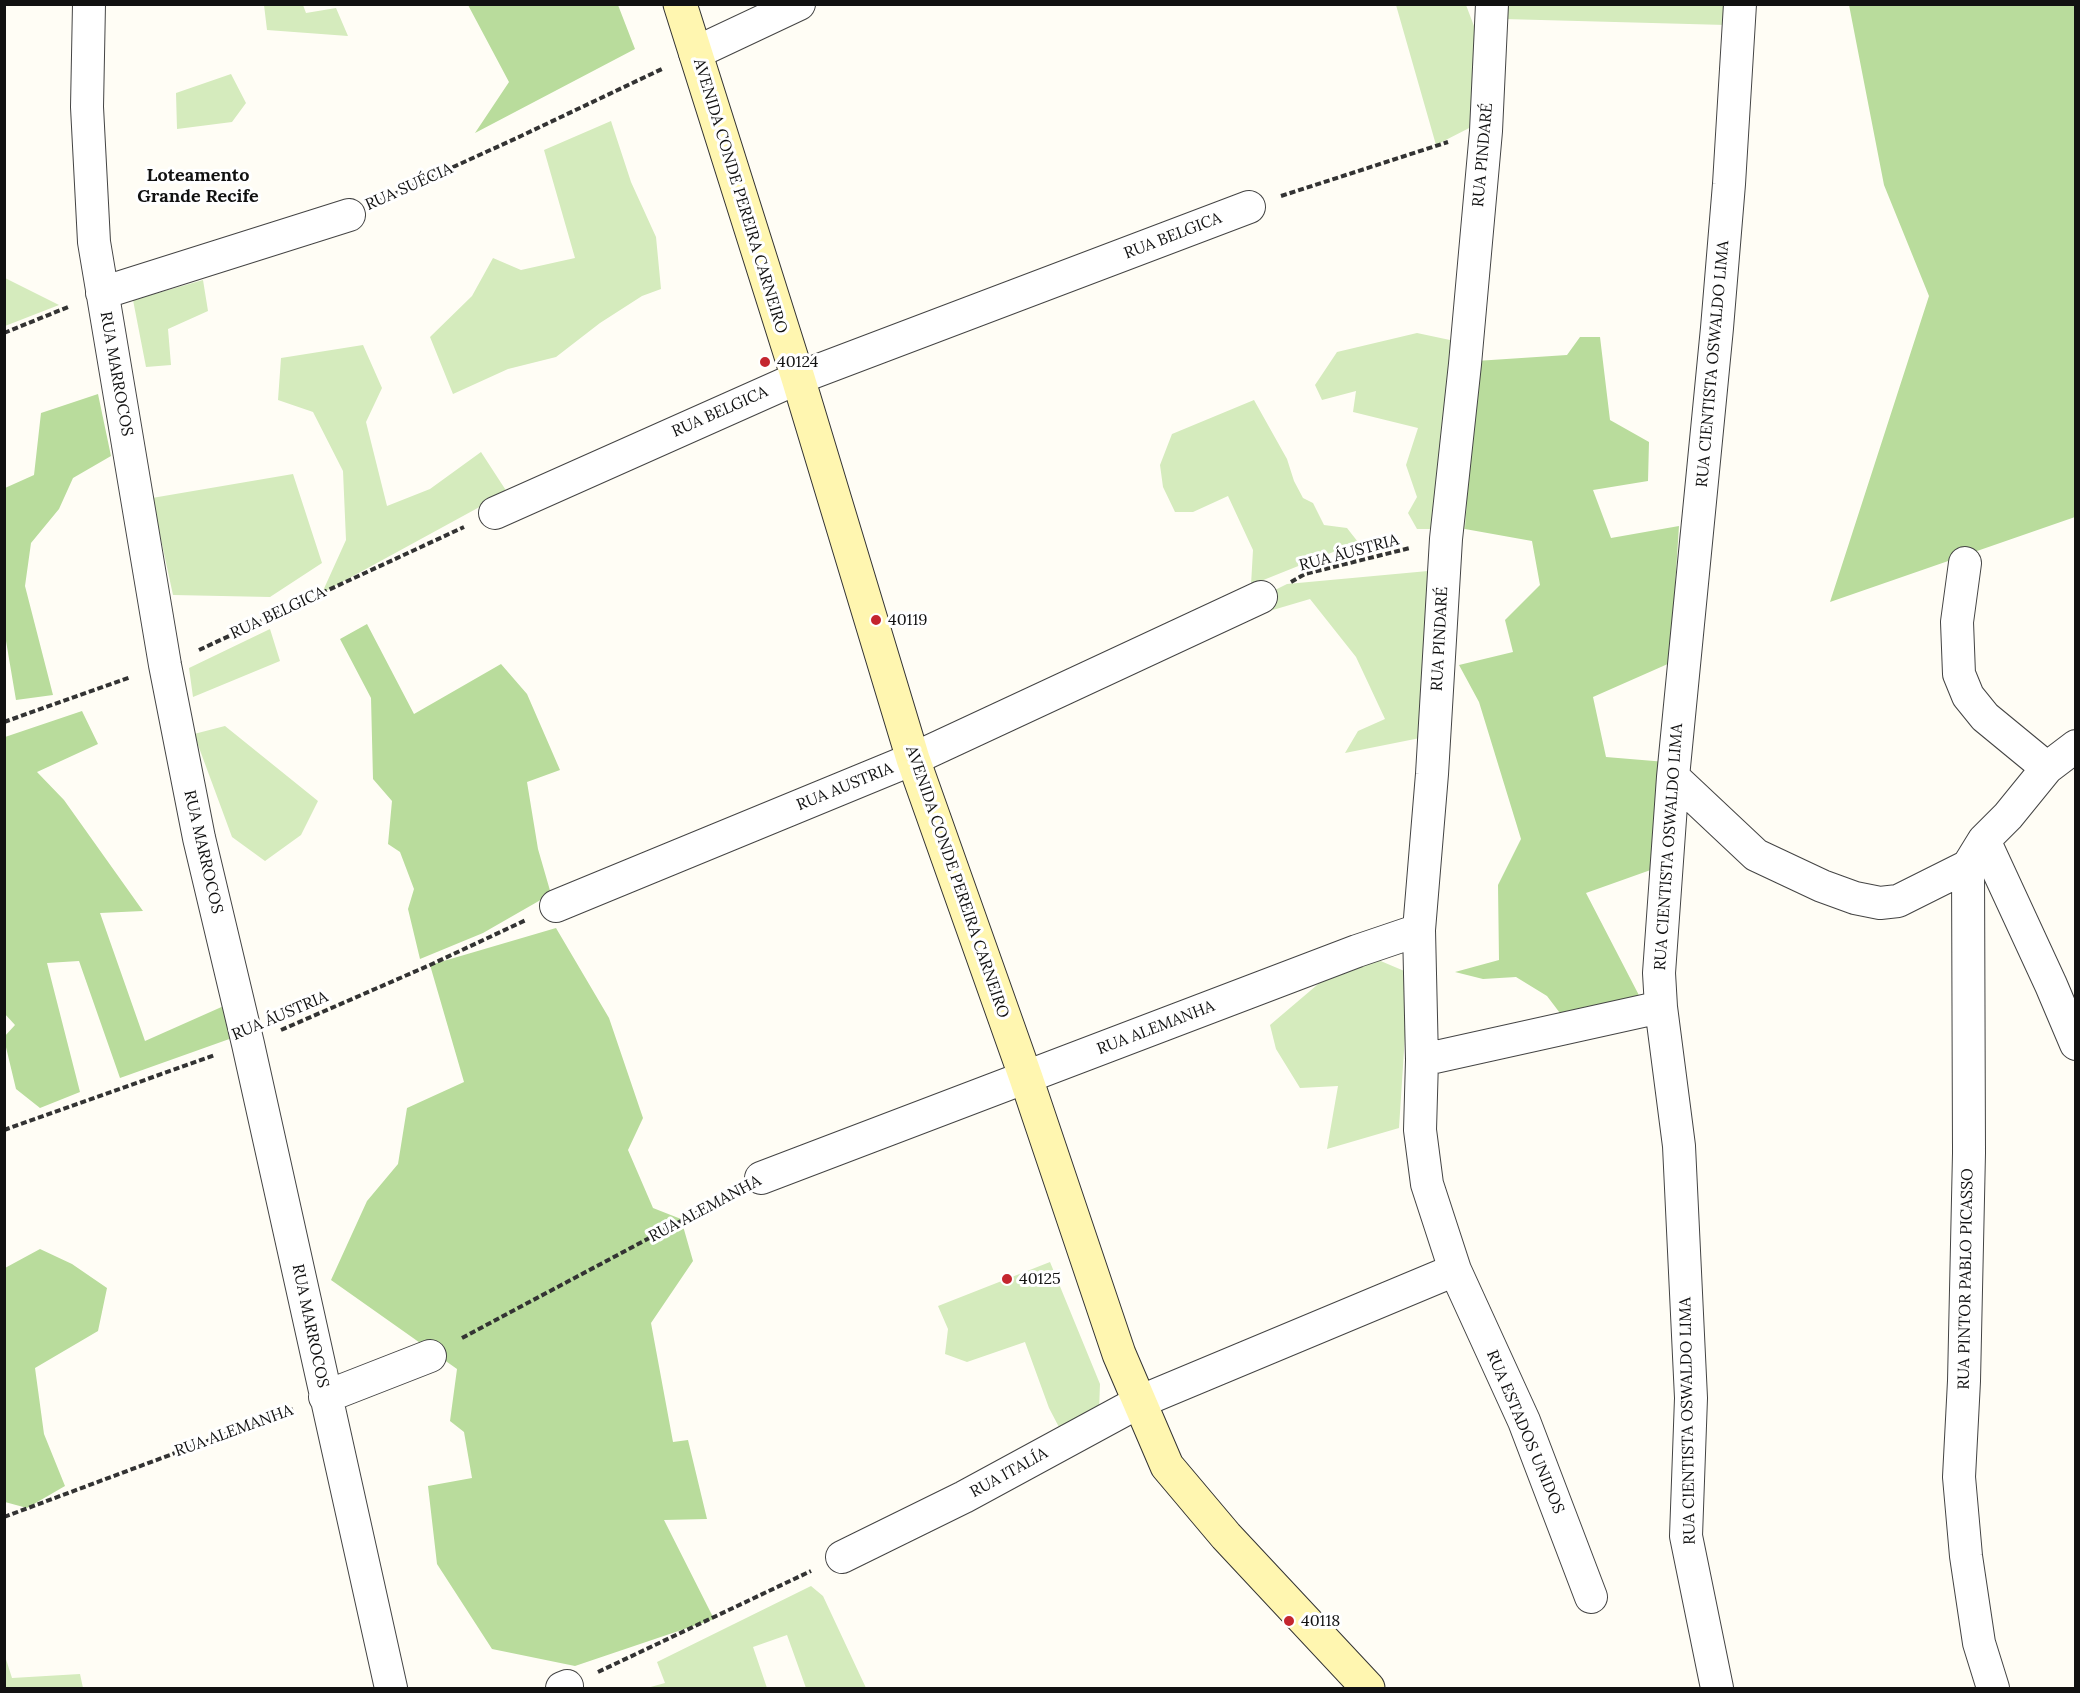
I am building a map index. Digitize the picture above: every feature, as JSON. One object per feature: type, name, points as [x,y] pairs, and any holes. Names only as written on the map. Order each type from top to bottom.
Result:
[{"type":"main road","name":"AVENIDA CONDE PEREIRA CARNEIRO","points":[[680,4],[798,378],[913,759],[1026,1078],[1119,1354],[1167,1466],[1226,1536],[1368,1689]]},
{"type":"street","name":"RUA MARROCOS","points":[[89,4],[87,107],[94,242],[165,665],[199,838],[248,1044],[391,1689]]},
{"type":"street","points":[[695,53],[800,4]]},
{"type":"street","name":"RUA PINDARÉ","points":[[1455,1270],[1427,1184],[1420,1130],[1422,1060],[1419,930],[1446,539],[1486,131],[1492,4]]},
{"type":"street","name":"RUA CIENTISTA OSWALDO LIMA","points":[[1717,1689],[1686,1536],[1691,1398],[1680,1158],[1661,1007],[1659,973],[1673,777],[1718,328],[1740,4]]},
{"type":"street","name":"RUA BELGICA","points":[[495,513],[798,378],[1249,207]]},
{"type":"street","name":"RUA SUÉCIA","points":[[102,292],[349,215]]},
{"type":"street","points":[[1965,563],[1957,622],[1959,674],[1968,696],[1985,717],[2047,768]]},
{"type":"street","name":"RUA AUSTRIA","points":[[556,906],[913,759],[1261,597]]},
{"type":"street","points":[[1673,777],[1756,855],[1822,886],[1855,898],[1880,903],[1898,901],[1976,853],[2047,768],[2076,746]]},
{"type":"street","points":[[1976,853],[2050,984],[2076,1044]]},
{"type":"street","name":"RUA PINTOR PABLO PICASSO","points":[[1976,853],[1964,1381],[1959,1477],[1966,1556],[1979,1643],[1993,1689]]},
{"type":"street","name":"RUA ALEMANHA","points":[[761,1178],[1357,951],[1419,930]]},
{"type":"street","points":[[1422,1060],[1661,1007]]},
{"type":"street","name":"RUA ITALÍA","points":[[842,1557],[964,1497],[1139,1402],[1455,1270]]},
{"type":"street","name":"RUA ESTADOS UNIDOS","points":[[1455,1270],[1524,1421],[1591,1597]]},
{"type":"street","points":[[325,1397],[430,1356]]},
{"type":"path","name":"RUA SUÉCIA","points":[[349,215],[695,53]]},
{"type":"path","points":[[1249,207],[1436,145],[1486,131]]},
{"type":"path","points":[[4,333],[102,292]]},
{"type":"path","name":"RUA BELGICA","points":[[4,722],[165,665],[495,513]]},
{"type":"path","name":"RUA ÁUSTRIA","points":[[1261,597],[1305,574],[1446,539]]},
{"type":"path","name":"RUA ÁUSTRIA","points":[[4,1130],[248,1044],[430,965],[556,906]]},
{"type":"path","name":"RUA ALEMANHA","points":[[430,1356],[761,1178]]},
{"type":"path","name":"RUA ALEMANHA","points":[[4,1516],[325,1397]]},
{"type":"path","points":[[564,1687],[842,1557]]},
{"type":"green space","points":[[264,5],[303,5],[306,13],[336,8],[348,36],[267,30]]},
{"type":"green space","points":[[468,5],[618,5],[635,49],[475,133],[509,82]]},
{"type":"green space","points":[[1396,5],[1466,5],[1477,34],[1477,124],[1436,145]]},
{"type":"green space","points":[[1505,5],[1728,5],[1726,25],[1504,19]]},
{"type":"green space","points":[[1849,5],[2075,5],[2075,517],[1830,602],[1929,296],[1884,185]]},
{"type":"green space","points":[[231,74],[246,103],[232,122],[177,129],[176,93]]},
{"type":"green space","points":[[611,121],[631,182],[656,237],[661,289],[642,296],[600,323],[556,357],[508,369],[453,394],[430,337],[472,296],[493,258],[521,270],[575,258],[544,150]]},
{"type":"green space","points":[[5,278],[59,305],[5,326]]},
{"type":"green space","points":[[203,280],[208,311],[168,329],[171,365],[146,367],[133,300]]},
{"type":"green space","points":[[1417,333],[1450,340],[1476,361],[1465,529],[1417,529],[1408,513],[1417,497],[1406,465],[1418,428],[1353,412],[1356,391],[1322,400],[1315,385],[1337,352]]},
{"type":"green space","points":[[1580,337],[1600,337],[1610,420],[1649,442],[1648,481],[1593,490],[1611,538],[1679,526],[1670,663],[1593,697],[1606,757],[1666,762],[1659,867],[1586,893],[1644,1005],[1569,1025],[1547,996],[1516,977],[1483,979],[1455,972],[1499,960],[1498,885],[1521,839],[1479,702],[1459,665],[1513,652],[1505,620],[1540,585],[1532,541],[1465,529],[1476,361],[1567,355]]},
{"type":"green space","points":[[363,345],[382,388],[366,422],[387,506],[430,489],[481,452],[507,492],[322,593],[346,540],[343,471],[313,412],[278,400],[281,358]]},
{"type":"green space","points":[[98,394],[111,456],[73,478],[59,509],[31,543],[25,586],[53,695],[16,700],[5,635],[5,488],[34,475],[41,413]]},
{"type":"green space","points":[[1254,400],[1287,459],[1294,481],[1303,498],[1313,503],[1324,525],[1347,528],[1358,542],[1251,585],[1253,550],[1228,496],[1193,512],[1175,512],[1163,487],[1160,465],[1172,434]]},
{"type":"green space","points":[[293,474],[322,563],[270,597],[173,595],[152,498]]},
{"type":"green space","points":[[1428,571],[1420,738],[1345,753],[1358,731],[1385,719],[1356,657],[1310,599],[1266,612],[1261,597],[1287,584]]},
{"type":"green space","points":[[367,624],[414,714],[501,664],[527,694],[560,770],[527,782],[538,849],[551,894],[483,933],[420,959],[408,909],[414,889],[400,852],[388,844],[392,801],[373,779],[371,698],[340,639]]},
{"type":"green space","points":[[270,629],[280,661],[193,697],[189,668]]},
{"type":"green space","points":[[82,711],[98,744],[37,772],[64,800],[143,911],[100,913],[145,1041],[226,1005],[235,1037],[120,1078],[79,961],[47,963],[80,1092],[40,1108],[16,1089],[4,1037],[15,1025],[4,1013],[5,737]]},
{"type":"green space","points":[[225,726],[318,801],[301,835],[265,861],[232,837],[194,734]]},
{"type":"green space","points":[[556,928],[609,1018],[643,1118],[628,1150],[653,1208],[681,1219],[693,1261],[651,1323],[673,1442],[688,1440],[707,1519],[664,1520],[714,1619],[575,1666],[492,1649],[437,1564],[428,1486],[472,1478],[464,1432],[450,1421],[457,1369],[331,1280],[367,1201],[398,1164],[407,1108],[464,1082],[430,965]]},
{"type":"green space","points":[[1357,951],[1409,973],[1399,1128],[1327,1149],[1338,1086],[1300,1088],[1276,1049],[1270,1025]]},
{"type":"green space","points":[[40,1249],[72,1264],[107,1288],[98,1331],[35,1368],[44,1434],[65,1486],[27,1508],[5,1502],[5,1268]]},
{"type":"green space","points":[[1050,1262],[1100,1384],[1099,1412],[1061,1431],[1049,1408],[1025,1342],[967,1362],[945,1354],[948,1329],[938,1306]]},
{"type":"green space","points":[[811,1586],[823,1596],[866,1688],[806,1688],[787,1635],[753,1647],[767,1688],[647,1688],[665,1683],[657,1662]]},
{"type":"green space","points":[[4,1653],[12,1678],[80,1674],[83,1688],[5,1688]]},
{"type":"place","name":"40124","points":[[765,362]]},
{"type":"place","name":"40119","points":[[876,620]]},
{"type":"place","name":"40125","points":[[1007,1279]]},
{"type":"place","name":"40118","points":[[1289,1621]]},
{"type":"district","name":"Loteamento Grande Recife","points":[[198,186]]}]
